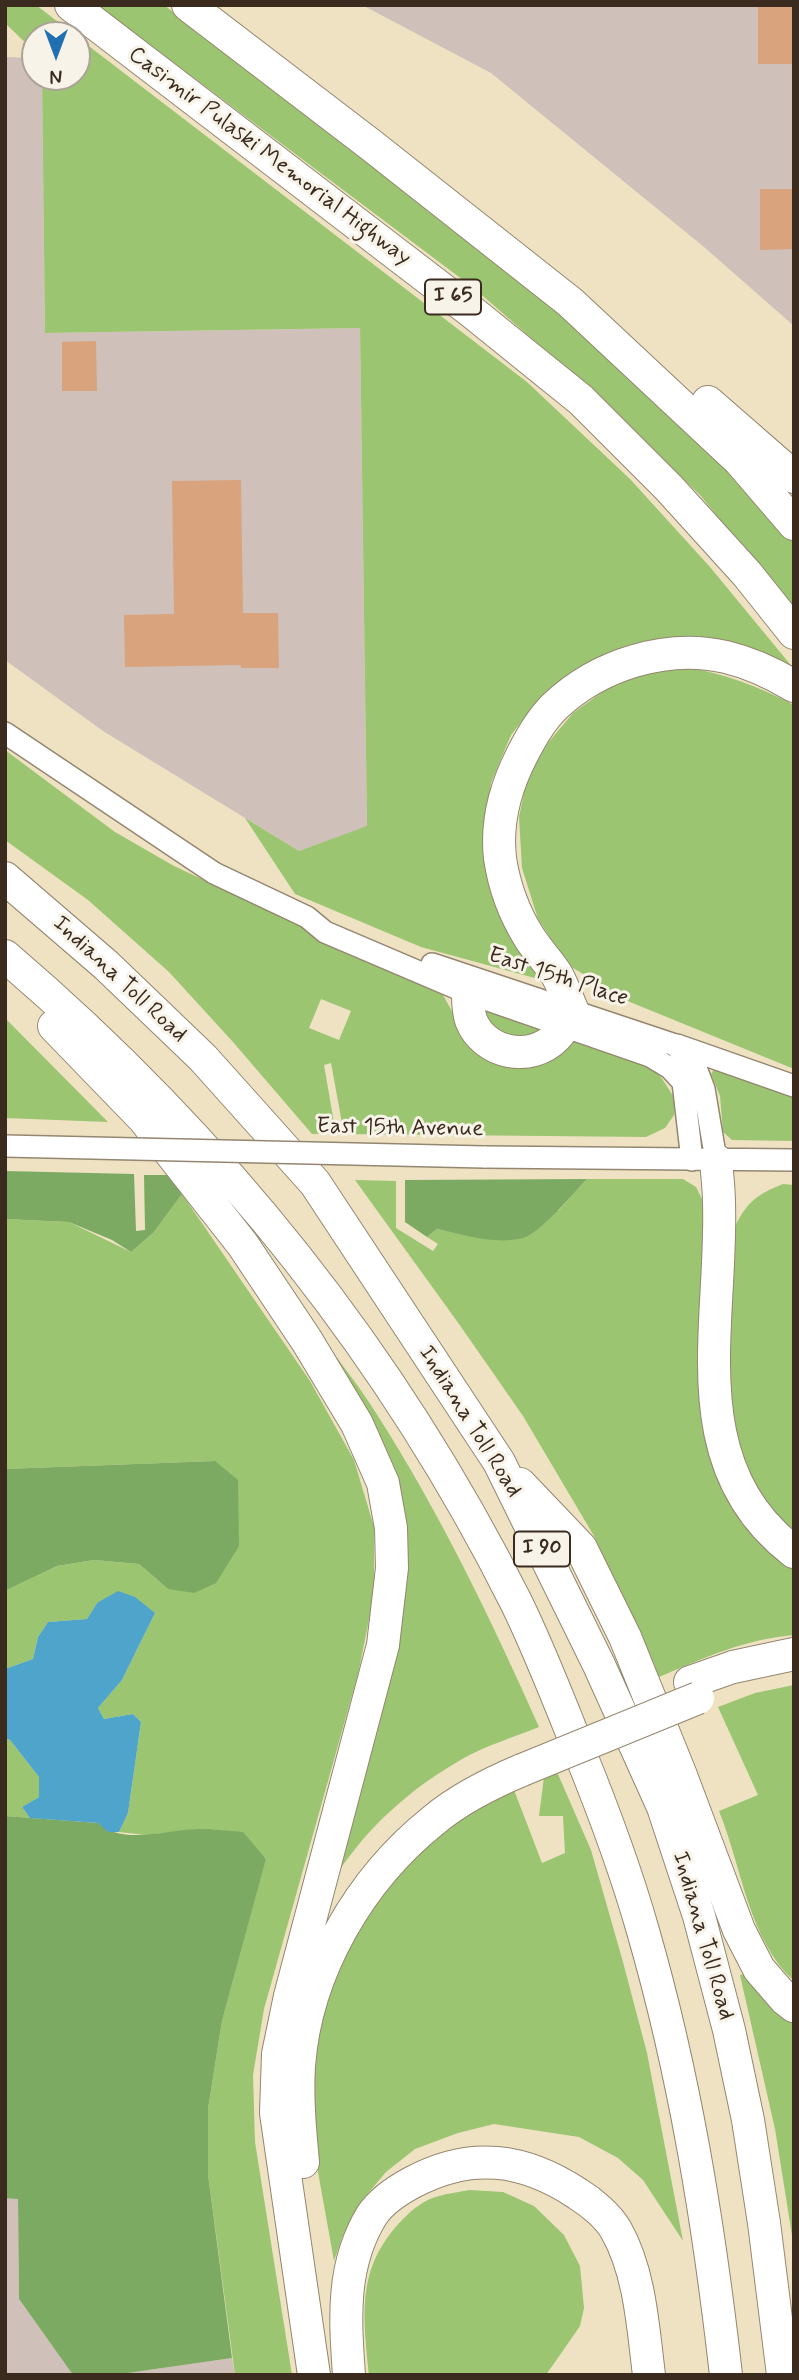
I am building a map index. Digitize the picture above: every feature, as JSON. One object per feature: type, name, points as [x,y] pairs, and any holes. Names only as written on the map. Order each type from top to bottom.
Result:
[{"type":"highway","name":"Casimir Pulaski Memorial Highway","points":[[71,5],[472,312],[581,400],[669,488],[747,574],[794,633]]},
{"type":"highway","points":[[188,5],[570,302],[696,392],[794,477]]},
{"type":"highway","points":[[570,302],[739,460],[794,524]]},
{"type":"highway","points":[[468,993],[468,1007],[475,1028],[489,1044],[502,1050],[531,1052],[544,1046],[556,1037],[568,1017],[557,975],[528,937],[511,904],[500,857],[501,816],[512,775],[528,742],[553,708],[588,680],[636,660],[683,653],[724,656],[762,668],[794,686]]},
{"type":"highway","name":"Indiana Toll Road","points":[[5,878],[106,965],[203,1058],[315,1183],[499,1462],[598,1665],[663,1807],[699,1916],[729,2030],[748,2120],[783,2375]]},
{"type":"highway","points":[[6,957],[56,1028],[144,1119],[243,1245],[307,1341],[357,1424],[383,1483],[391,1528],[393,1568],[383,1645],[290,1996],[278,2054],[276,2113],[314,2375]]},
{"type":"highway","name":"Indiana Toll Road","points":[[6,957],[141,1080],[251,1200],[392,1387],[441,1465],[517,1604],[559,1699],[611,1829],[643,1930],[690,2120],[726,2375]]},
{"type":"highway","points":[[704,1160],[719,1203],[715,1398],[720,1437],[731,1473],[751,1510],[777,1539],[794,1552]]},
{"type":"highway","points":[[499,1462],[581,1548],[630,1650],[681,1773],[739,1930],[759,1969],[794,2006]]},
{"type":"highway","points":[[290,1996],[338,1900],[365,1862],[389,1836],[427,1803],[474,1774],[519,1762],[694,1690],[733,1667],[794,1654]]},
{"type":"highway","points":[[694,1690],[738,1683],[777,1672],[794,1671]]},
{"type":"highway","points":[[334,2375],[299,2118],[299,2066],[306,2022],[335,1940],[379,1874],[404,1846],[434,1819],[519,1762]]},
{"type":"highway","points":[[349,2375],[346,2308],[348,2276],[357,2245],[373,2213],[395,2192],[430,2173],[464,2162],[499,2162],[530,2168],[559,2181],[588,2200],[615,2228],[629,2258],[649,2375]]},
{"type":"street","name":"East 15th Place","points":[[5,733],[214,873],[307,917],[325,932],[468,993],[675,1045],[794,1086]]},
{"type":"street","name":"East 15th Place","points":[[307,917],[332,919],[430,963],[568,1017],[670,1068],[683,1082],[704,1160]]},
{"type":"street","points":[[675,1045],[696,1068],[705,1089],[704,1160]]},
{"type":"street","name":"East 15th Avenue","points":[[5,1146],[484,1157],[794,1160]]},
{"type":"shaded area","points":[[362,5],[794,5],[794,326],[704,247],[491,73]]},
{"type":"shaded area","points":[[5,57],[21,58],[21,91],[42,91],[45,333],[360,328],[367,827],[299,851],[103,731],[5,660]]},
{"type":"shaded area","points":[[5,2198],[18,2198],[19,2299],[73,2375],[5,2375]]},
{"type":"shaded area","points":[[232,2358],[235,2375],[114,2375]]},
{"type":"green space","points":[[5,5],[36,5],[57,21],[21,21],[21,38],[5,23]]},
{"type":"green space","points":[[97,5],[164,5],[587,329],[746,488],[794,541],[794,611],[700,495],[587,387],[475,289]]},
{"type":"green space","points":[[91,48],[527,382],[630,479],[710,567],[794,669],[741,647],[585,669],[541,697],[511,735],[491,783],[486,830],[489,883],[510,937],[542,980],[421,947],[295,894],[245,818],[299,851],[367,826],[360,328],[45,333],[42,91],[91,91]]},
{"type":"green space","points":[[685,667],[741,681],[794,705],[794,1069],[630,1002],[568,965],[538,919],[522,868],[519,817],[527,778],[547,744],[573,713],[605,690],[645,673]]},
{"type":"green space","points":[[5,750],[115,832],[174,866],[301,926],[321,941],[443,995],[464,1033],[479,1051],[571,1038],[646,1064],[661,1077],[675,1099],[674,1115],[665,1128],[646,1137],[344,1134],[331,1063],[324,1065],[336,1134],[312,1134],[169,972],[88,900],[5,840]],"holes":[[[321,999],[351,1011],[339,1040],[309,1028]]]},
{"type":"green space","points":[[480,1006],[546,1029],[533,1040],[495,1035]]},
{"type":"green space","points":[[5,1018],[108,1122],[5,1118]]},
{"type":"green space","points":[[715,1067],[794,1095],[794,1141],[732,1140],[723,1132],[720,1096],[711,1074]]},
{"type":"green space","points":[[5,1171],[134,1174],[136,1231],[145,1230],[144,1175],[167,1175],[182,1194],[154,1232],[131,1252],[112,1240],[69,1222],[5,1219]]},
{"type":"green space","points":[[587,1179],[683,1179],[696,1187],[704,1203],[700,1392],[706,1444],[730,1499],[756,1536],[794,1568],[794,1635],[742,1645],[659,1677],[594,1536],[523,1416],[355,1180],[396,1181],[396,1228],[433,1251],[438,1244],[427,1237],[437,1229],[470,1236],[559,1210]]},
{"type":"green space","points":[[587,1179],[547,1221],[523,1238],[491,1240],[437,1229],[427,1237],[405,1222],[405,1180]]},
{"type":"green space","points":[[783,1184],[794,1185],[794,1530],[779,1517],[752,1480],[735,1444],[729,1402],[734,1228],[754,1200]]},
{"type":"green space","points":[[182,1194],[310,1381],[354,1460],[374,1527],[374,1595],[358,1674],[264,2009],[253,2075],[255,2142],[292,2375],[235,2375],[208,2174],[208,2109],[222,2021],[266,1858],[197,1829],[146,1835],[119,1832],[128,1813],[141,1722],[133,1714],[104,1719],[98,1708],[122,1680],[155,1613],[97,1603],[87,1619],[48,1622],[38,1637],[33,1659],[5,1669],[5,1591],[57,1566],[94,1560],[139,1564],[168,1589],[215,1461],[5,1469],[5,1219],[69,1222],[131,1252],[154,1232]]},
{"type":"green space","points":[[326,1343],[370,1404],[422,1489],[483,1607],[539,1727],[473,1753],[426,1782],[376,1825],[335,1877],[401,1601]]},
{"type":"green space","points":[[215,1461],[238,1480],[239,1546],[216,1583],[194,1593],[168,1589],[139,1564],[94,1560],[57,1566],[5,1591],[5,1469]]},
{"type":"green space","points":[[794,1685],[794,1981],[766,1945],[756,1924],[719,1811],[758,1795],[718,1707],[755,1693]]},
{"type":"green space","points":[[5,1738],[10,1740],[39,1777],[39,1797],[22,1807],[30,1818],[5,1816]]},
{"type":"green space","points":[[557,1772],[591,1850],[623,1962],[647,2053],[683,2241],[643,2180],[618,2158],[579,2137],[494,2124],[458,2133],[415,2149],[386,2172],[359,2204],[343,2235],[334,2261],[318,2172],[311,2101],[316,2047],[329,1991],[355,1937],[387,1887],[428,1846],[463,1818],[514,1790],[542,1863],[565,1853],[563,1816],[539,1816],[544,1777]]},
{"type":"green space","points":[[5,1816],[98,1823],[108,1830],[133,1835],[199,1829],[243,1832],[266,1859],[222,2021],[208,2109],[208,2174],[232,2358],[114,2375],[73,2375],[19,2299],[18,2199],[5,2198]]},
{"type":"green space","points":[[750,1973],[794,2020],[794,2248],[775,2129],[740,1975]]},
{"type":"green space","points":[[470,2190],[503,2192],[534,2206],[564,2235],[580,2266],[584,2308],[580,2326],[546,2375],[369,2375],[365,2331],[366,2292],[377,2255],[403,2219],[419,2205],[434,2197]]},
{"type":"water","points":[[118,1591],[135,1597],[155,1613],[122,1680],[98,1708],[104,1719],[133,1714],[141,1722],[128,1813],[119,1832],[108,1832],[98,1823],[30,1818],[22,1807],[39,1797],[39,1777],[10,1740],[5,1738],[5,1669],[33,1659],[38,1637],[48,1622],[87,1619],[97,1603]]},
{"type":"building","points":[[758,5],[794,5],[794,64],[758,64]]},
{"type":"building","points":[[760,189],[794,189],[794,249],[760,250]]},
{"type":"building","points":[[96,341],[97,391],[62,391],[62,342]]},
{"type":"building","points":[[241,480],[243,613],[278,613],[279,668],[241,668],[241,665],[125,667],[124,615],[174,614],[172,481]]}]
